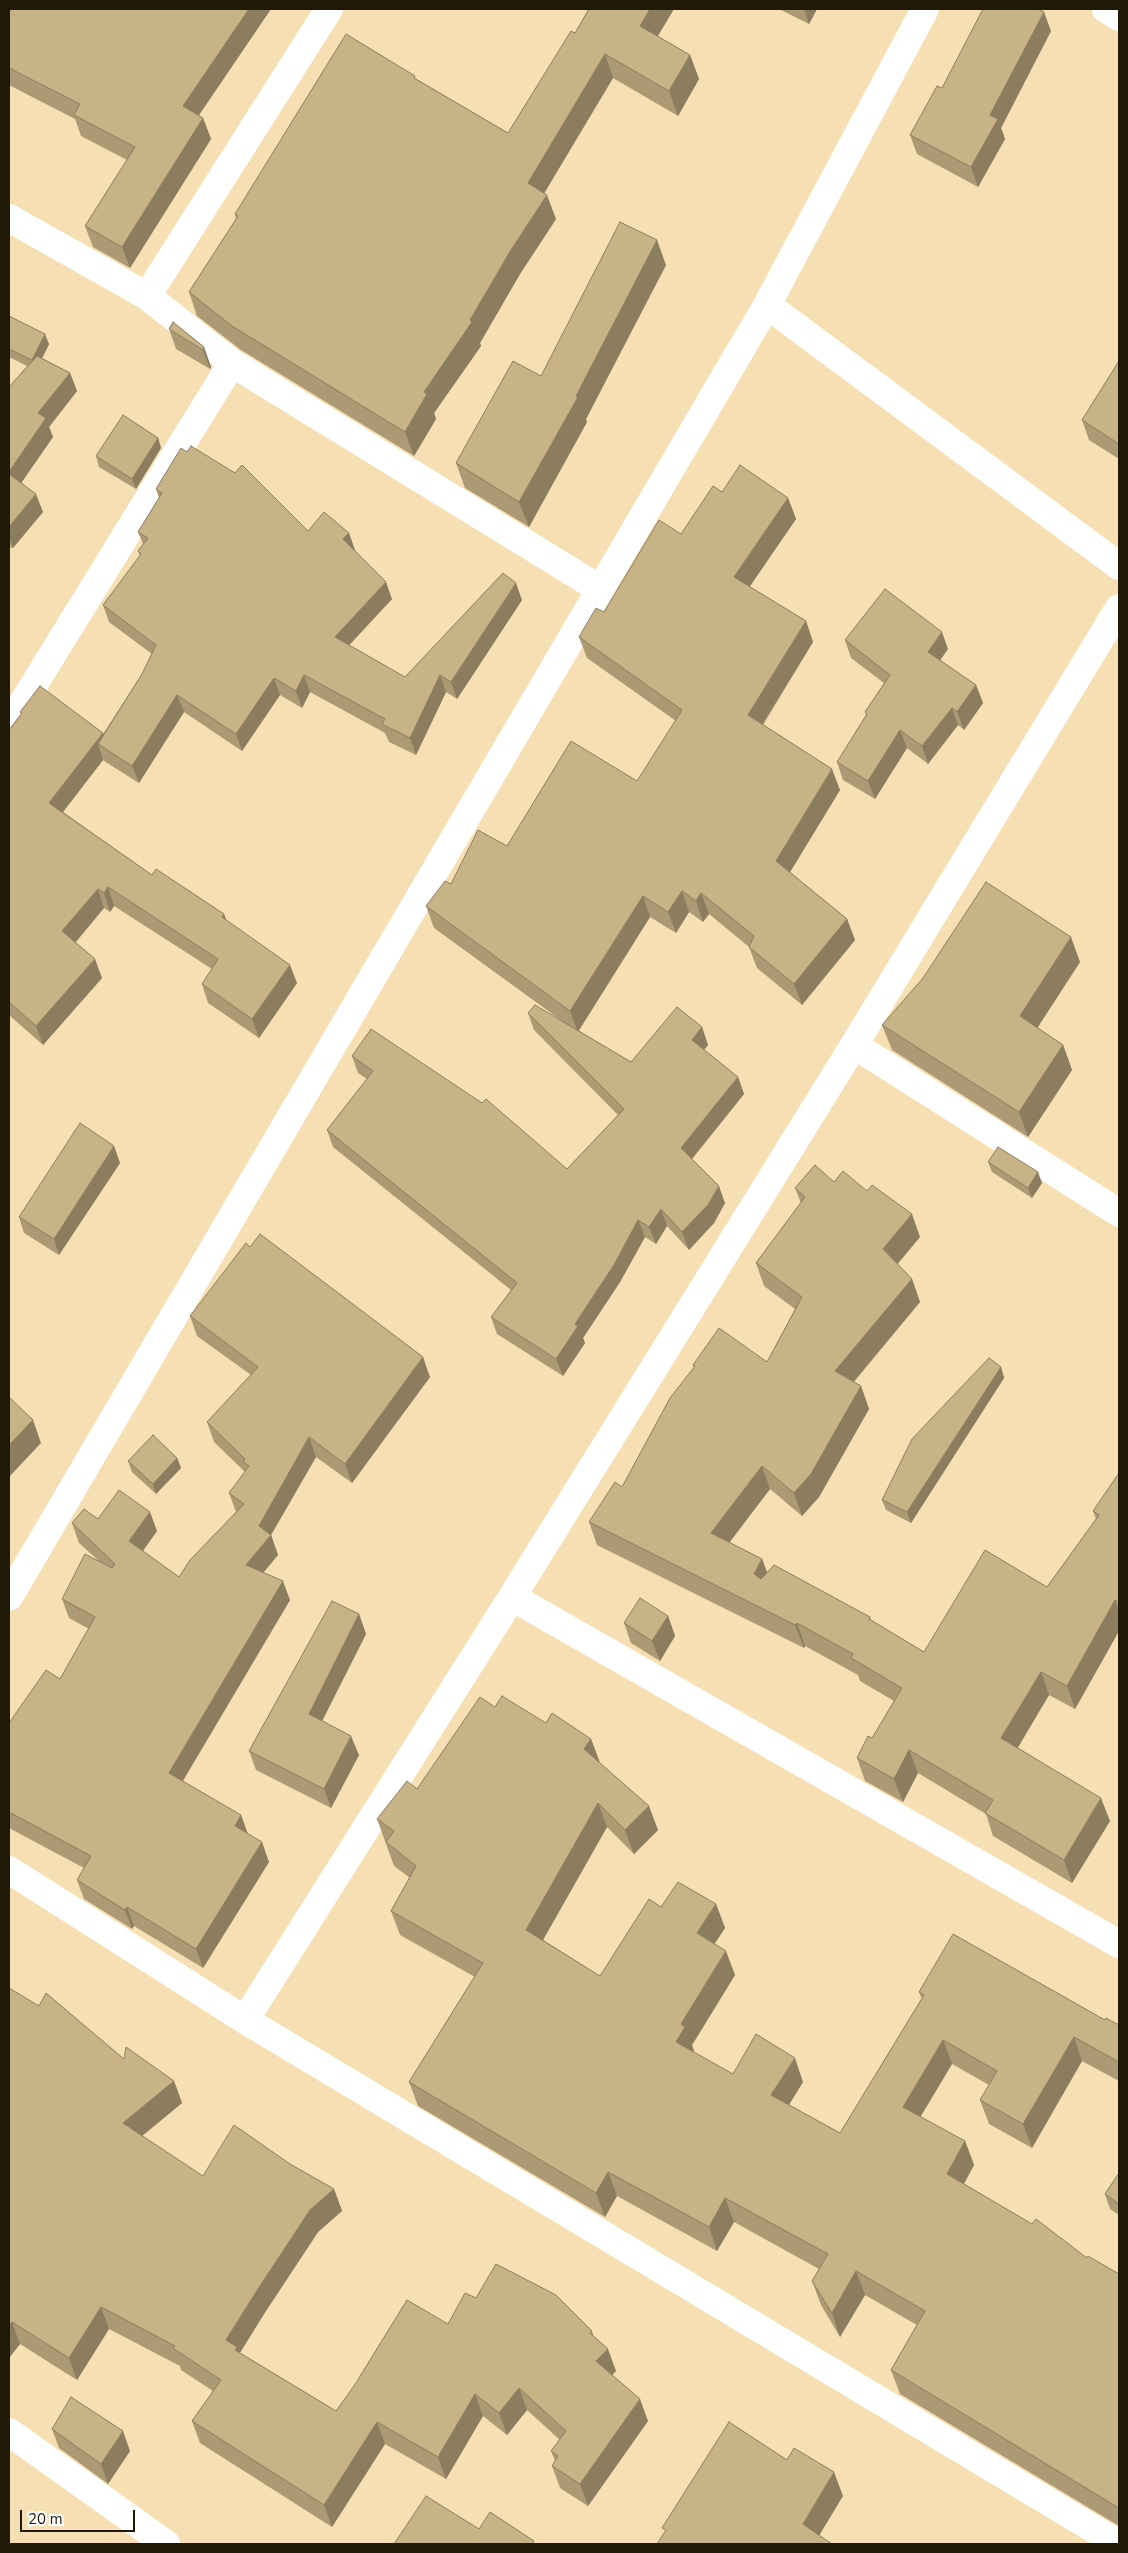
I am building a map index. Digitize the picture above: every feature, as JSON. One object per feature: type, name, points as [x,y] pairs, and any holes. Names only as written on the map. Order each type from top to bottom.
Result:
[{"type":"street","points":[[147,296],[329,9]]},
{"type":"street","points":[[9,1597],[766,305],[925,9]]},
{"type":"street","points":[[1106,9],[1119,17]]},
{"type":"street","points":[[9,218],[147,296],[232,363],[600,589]]},
{"type":"street","points":[[766,305],[1119,566]]},
{"type":"street","points":[[9,725],[232,363]]},
{"type":"street","points":[[245,2020],[512,1597],[854,1045],[1119,608]]},
{"type":"street","points":[[854,1045],[1119,1213]]},
{"type":"street","points":[[512,1597],[1119,1944]]},
{"type":"street","points":[[9,1870],[245,2020],[1119,2544]]},
{"type":"street","points":[[9,2432],[166,2544]]},
{"type":"building","points":[[9,9],[249,9],[183,106],[203,118],[122,247],[85,226],[135,147],[74,115],[80,104],[9,68]]},
{"type":"building","points":[[589,9],[650,9],[640,26],[690,55],[669,91],[605,54],[528,183],[547,195],[511,250],[470,320],[472,322],[424,392],[427,394],[405,432],[232,326],[189,292],[238,216],[235,214],[346,34],[415,76],[414,78],[508,133],[571,31],[575,33]]},
{"type":"building","points":[[983,9],[1038,9],[1044,12],[990,115],[998,119],[971,167],[910,135],[937,86],[942,88]]},
{"type":"building","points":[[620,222],[657,240],[576,396],[578,397],[519,502],[456,463],[513,361],[541,376]]},
{"type":"building","points":[[9,316],[45,334],[32,360],[9,349]]},
{"type":"building","points":[[173,322],[204,347],[203,350],[169,329]]},
{"type":"building","points":[[37,356],[70,373],[38,413],[46,418],[9,472],[9,387]]},
{"type":"building","points":[[1119,361],[1119,444],[1082,420]]},
{"type":"building","points":[[123,415],[158,438],[132,479],[96,456]]},
{"type":"building","points":[[191,446],[235,473],[242,465],[308,531],[324,512],[349,533],[343,539],[386,582],[335,637],[405,677],[503,573],[516,583],[451,682],[440,675],[410,738],[382,724],[385,719],[304,675],[296,691],[274,678],[236,734],[177,695],[132,766],[98,744],[142,674],[156,645],[103,605],[141,554],[138,551],[148,538],[138,532],[162,493],[156,489],[181,448],[187,452]]},
{"type":"building","points":[[740,465],[788,498],[734,577],[806,621],[748,715],[832,769],[776,861],[847,919],[794,984],[749,947],[754,936],[701,893],[696,901],[682,891],[668,912],[643,896],[570,1011],[426,906],[445,881],[451,884],[478,830],[507,846],[571,741],[637,781],[682,710],[579,637],[596,608],[604,612],[659,520],[681,534],[713,486],[722,492]]},
{"type":"building","points":[[9,474],[36,494],[9,527]]},
{"type":"building","points":[[885,589],[942,632],[928,652],[976,685],[957,712],[952,708],[922,746],[900,730],[868,781],[837,762],[867,714],[865,712],[890,675],[845,640]]},
{"type":"building","points":[[40,686],[103,733],[49,803],[152,875],[156,869],[224,914],[222,917],[290,965],[252,1019],[202,984],[218,959],[108,887],[104,893],[98,889],[62,931],[95,959],[36,1026],[9,1002],[9,730]]},
{"type":"building","points":[[986,882],[1071,937],[1020,1016],[1063,1045],[1019,1112],[882,1025],[923,978]]},
{"type":"building","points":[[535,1005],[631,1062],[677,1007],[702,1027],[692,1040],[738,1077],[681,1148],[719,1186],[708,1205],[682,1232],[661,1209],[649,1227],[638,1220],[614,1265],[575,1324],[578,1326],[556,1359],[491,1317],[517,1283],[327,1130],[373,1071],[352,1056],[371,1029],[482,1103],[486,1099],[567,1169],[624,1109],[528,1013]]},
{"type":"building","points":[[80,1123],[114,1146],[54,1239],[19,1217]]},
{"type":"building","points":[[998,1147],[1038,1172],[1028,1188],[988,1162]]},
{"type":"building","points":[[815,1165],[834,1182],[843,1171],[867,1191],[872,1185],[912,1214],[883,1249],[912,1279],[835,1371],[861,1386],[811,1474],[794,1493],[762,1466],[711,1533],[762,1559],[754,1574],[761,1579],[774,1565],[870,1617],[869,1619],[924,1652],[985,1550],[1047,1587],[1099,1515],[1093,1511],[1119,1473],[1119,1603],[1115,1600],[1067,1686],[1041,1672],[1001,1738],[1101,1798],[1064,1860],[985,1813],[993,1800],[909,1750],[894,1779],[857,1758],[868,1736],[872,1738],[902,1688],[851,1658],[853,1654],[797,1623],[795,1625],[589,1522],[615,1482],[622,1487],[670,1398],[695,1366],[693,1365],[719,1328],[767,1362],[802,1297],[756,1263],[805,1197],[795,1188]]},
{"type":"building","points":[[260,1234],[423,1357],[345,1464],[309,1437],[259,1526],[271,1535],[246,1565],[283,1581],[169,1773],[241,1815],[235,1826],[262,1842],[196,1949],[127,1907],[125,1910],[77,1880],[91,1856],[9,1812],[9,1723],[46,1670],[60,1679],[95,1617],[62,1599],[85,1554],[112,1568],[115,1564],[72,1523],[84,1509],[98,1519],[119,1490],[150,1512],[129,1541],[179,1577],[190,1560],[244,1504],[229,1493],[249,1466],[243,1462],[245,1459],[207,1422],[258,1367],[190,1316],[246,1243],[250,1247]]},
{"type":"building","points":[[989,1358],[1001,1367],[907,1512],[882,1500],[912,1439]]},
{"type":"building","points":[[9,1397],[33,1420],[9,1445]]},
{"type":"building","points":[[153,1435],[177,1458],[153,1484],[128,1461]]},
{"type":"building","points":[[640,1598],[668,1616],[652,1641],[624,1623]]},
{"type":"building","points":[[332,1601],[359,1614],[309,1714],[351,1736],[324,1789],[249,1751]]},
{"type":"building","points":[[502,1696],[546,1723],[552,1713],[591,1739],[584,1749],[649,1806],[625,1830],[598,1803],[526,1930],[600,1976],[649,1899],[661,1907],[678,1882],[716,1904],[697,1933],[726,1951],[681,2024],[685,2027],[676,2042],[733,2074],[756,2034],[795,2058],[771,2095],[840,2133],[924,1995],[919,1992],[953,1934],[1105,2020],[1106,2018],[1119,2025],[1119,2062],[1074,2037],[1023,2124],[980,2100],[997,2071],[943,2040],[903,2107],[965,2141],[947,2174],[1032,2224],[1036,2219],[1087,2258],[1088,2256],[1119,2274],[1119,2508],[891,2370],[925,2311],[856,2271],[832,2313],[812,2281],[828,2254],[725,2198],[709,2227],[608,2172],[596,2193],[409,2082],[483,1963],[391,1911],[416,1866],[386,1842],[394,1831],[377,1819],[407,1781],[417,1789],[480,1697],[495,1707]]},
{"type":"building","points":[[9,1988],[39,2006],[46,1993],[124,2059],[126,2047],[174,2081],[123,2123],[203,2176],[234,2125],[290,2164],[334,2189],[310,2210],[226,2340],[237,2347],[235,2350],[336,2411],[354,2386],[407,2300],[448,2324],[465,2293],[476,2298],[496,2264],[556,2295],[592,2331],[590,2333],[608,2349],[596,2361],[640,2399],[580,2484],[552,2466],[558,2456],[551,2451],[566,2431],[519,2388],[499,2413],[475,2394],[438,2457],[377,2422],[324,2505],[192,2421],[221,2380],[173,2348],[175,2346],[101,2307],[69,2358],[12,2322],[9,2326]]},
{"type":"building","points":[[1119,2173],[1119,2204],[1105,2194]]},
{"type":"building","points":[[71,2397],[123,2431],[101,2464],[52,2429]]},
{"type":"building","points":[[729,2422],[787,2460],[794,2448],[834,2472],[803,2524],[832,2544],[657,2544],[666,2530],[662,2528]]},
{"type":"building","points":[[426,2496],[479,2529],[490,2512],[534,2541],[532,2544],[394,2544]]}]
